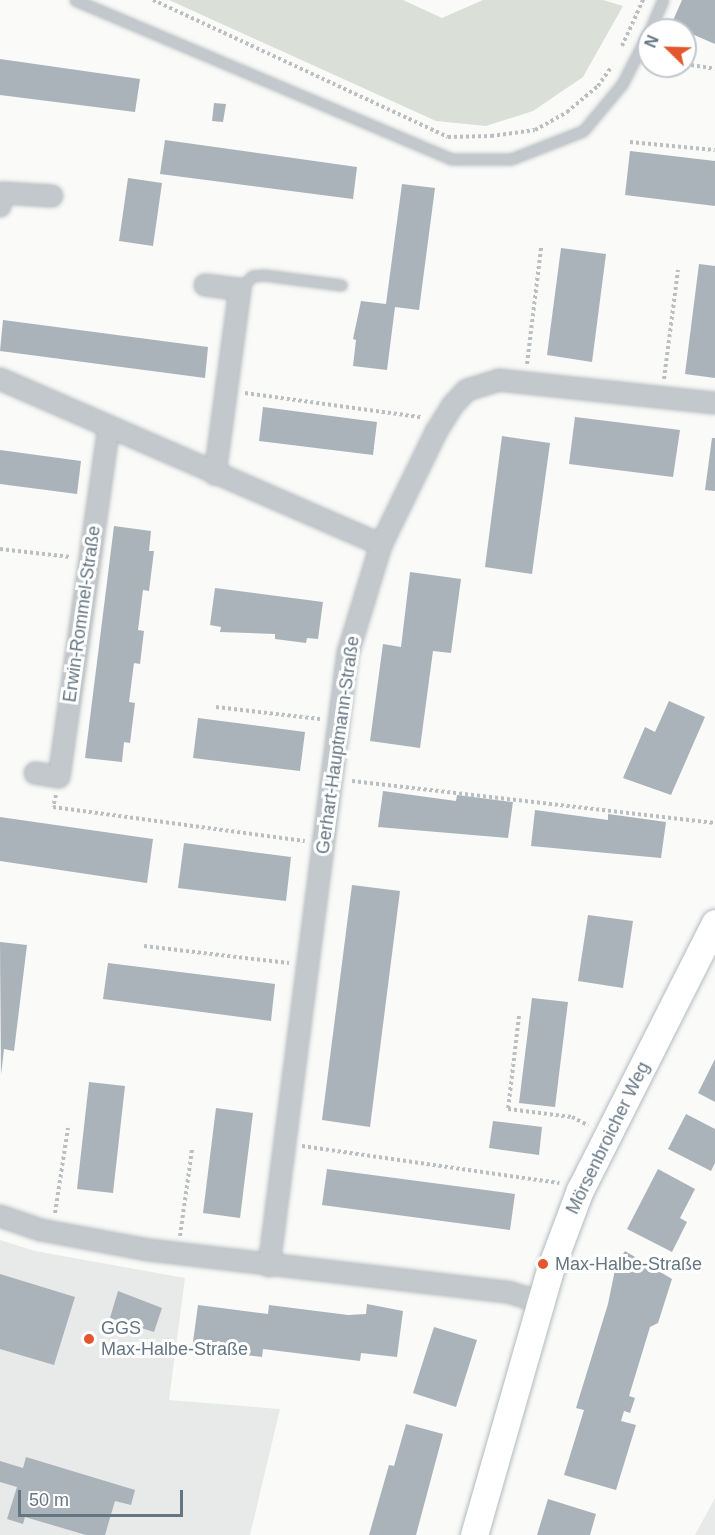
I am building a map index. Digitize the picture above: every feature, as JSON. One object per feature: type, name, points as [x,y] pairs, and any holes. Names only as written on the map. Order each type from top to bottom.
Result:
[{"type":"street","points":[[0,206],[2,193],[52,196]]},
{"type":"street","points":[[205,285],[240,289],[215,474]]},
{"type":"street","points":[[0,379],[381,545]]},
{"type":"street","name":"Gerhart-Hauptmann-Straße","points":[[269,1266],[348,653],[381,545],[443,420],[467,390],[499,380],[715,403]]},
{"type":"street","name":"Erwin-Rommel-Straße","points":[[59,777],[109,427]]},
{"type":"street","points":[[34,773],[59,777]]},
{"type":"street","name":"Mörsenbroicher Weg","points":[[474,1535],[541,1302],[580,1190],[715,923]]},
{"type":"street","points":[[0,1216],[52,1232],[177,1254],[508,1292],[541,1302]]},
{"type":"lane","points":[[75,0],[452,159],[512,159],[582,131],[622,84],[637,56]]},
{"type":"lane","points":[[655,18],[663,0]]},
{"type":"lane","points":[[240,289],[252,276],[264,275],[341,285]]},
{"type":"path","points":[[153,0],[448,136],[491,136],[535,130],[567,112],[598,86],[616,60]]},
{"type":"path","points":[[620,50],[643,0]]},
{"type":"path","points":[[697,66],[715,69]]},
{"type":"path","points":[[630,142],[715,150]]},
{"type":"path","points":[[524,383],[541,248]]},
{"type":"path","points":[[661,397],[678,270]]},
{"type":"path","points":[[226,390],[443,420]]},
{"type":"path","points":[[0,549],[90,559]]},
{"type":"path","points":[[216,707],[339,721]]},
{"type":"path","points":[[59,777],[53,807],[323,843]]},
{"type":"path","points":[[332,779],[715,823]]},
{"type":"path","points":[[144,946],[307,965]]},
{"type":"path","points":[[519,1016],[508,1109],[572,1117],[608,1135]]},
{"type":"path","points":[[52,1232],[68,1128]]},
{"type":"path","points":[[284,1143],[546,1180],[580,1190]]},
{"type":"path","points":[[177,1254],[192,1149]]},
{"type":"shaded area","points":[[169,0],[403,0],[442,18],[483,0],[603,0],[623,6],[583,77],[533,111],[486,126],[436,121]]},
{"type":"shaded area","name":"GGS Max-Halbe-Straße","points":[[0,1240],[35,1251],[185,1278],[169,1400],[280,1409],[250,1535],[0,1535]]},
{"type":"shaded area","points":[[715,1498],[715,1535],[695,1535]]},
{"type":"building","points":[[682,0],[715,0],[715,44],[697,36],[697,18],[674,18]]},
{"type":"building","points":[[0,59],[140,79],[135,112],[0,95]]},
{"type":"building","points":[[214,103],[226,104],[223,122],[212,121]]},
{"type":"building","points":[[165,140],[357,167],[353,199],[160,174]]},
{"type":"building","points":[[630,151],[715,161],[715,206],[625,195]]},
{"type":"building","points":[[128,178],[162,183],[153,246],[119,241]]},
{"type":"building","points":[[402,184],[435,188],[419,310],[395,307],[387,370],[353,366],[356,340],[353,339],[361,301],[386,304]]},
{"type":"building","points":[[561,248],[606,254],[592,362],[547,355]]},
{"type":"building","points":[[699,264],[715,266],[715,378],[685,374]]},
{"type":"building","points":[[3,320],[208,347],[205,378],[0,351]]},
{"type":"building","points":[[263,407],[377,422],[373,455],[259,441]]},
{"type":"building","points":[[575,417],[680,430],[673,477],[569,464]]},
{"type":"building","points":[[502,436],[550,443],[532,574],[485,567]]},
{"type":"building","points":[[712,438],[715,438],[715,491],[705,490]]},
{"type":"building","points":[[0,450],[81,461],[77,494],[0,484]]},
{"type":"building","points":[[114,526],[151,531],[149,551],[154,551],[149,591],[143,590],[138,630],[144,631],[140,664],[134,663],[129,702],[135,703],[130,743],[124,742],[122,762],[85,758]]},
{"type":"building","points":[[410,572],[461,579],[451,653],[433,651],[420,748],[370,741],[383,644],[401,647]]},
{"type":"building","points":[[215,588],[323,602],[318,639],[307,638],[306,643],[275,639],[275,634],[220,632],[221,627],[210,625]]},
{"type":"building","points":[[669,701],[705,717],[671,795],[623,778],[645,727],[655,732]]},
{"type":"building","points":[[198,718],[305,732],[300,771],[193,758]]},
{"type":"building","points":[[383,791],[456,801],[457,795],[513,802],[508,838],[378,827]]},
{"type":"building","points":[[535,810],[608,820],[608,814],[666,822],[661,858],[531,846]]},
{"type":"building","points":[[0,817],[153,839],[147,883],[0,861]]},
{"type":"building","points":[[184,843],[291,857],[286,901],[178,888]]},
{"type":"building","points":[[352,885],[400,891],[370,1127],[322,1120]]},
{"type":"building","points":[[588,915],[633,921],[623,988],[578,981]]},
{"type":"building","points":[[0,942],[27,945],[14,1051],[4,1049],[1,1075]]},
{"type":"building","points":[[108,963],[275,984],[271,1021],[103,999]]},
{"type":"building","points":[[532,998],[568,1002],[555,1107],[519,1103]]},
{"type":"building","points":[[715,1059],[715,1102],[698,1093]]},
{"type":"building","points":[[89,1082],[125,1086],[113,1193],[77,1189]]},
{"type":"building","points":[[216,1108],[253,1113],[240,1218],[203,1213]]},
{"type":"building","points":[[686,1114],[715,1129],[715,1163],[711,1171],[668,1149]]},
{"type":"building","points":[[493,1121],[542,1127],[539,1155],[489,1148]]},
{"type":"building","points":[[327,1169],[515,1194],[510,1230],[322,1205]]},
{"type":"building","points":[[658,1169],[695,1189],[680,1218],[687,1222],[672,1252],[627,1229]]},
{"type":"building","points":[[625,1251],[672,1279],[658,1323],[650,1327],[629,1396],[635,1398],[630,1413],[624,1411],[621,1421],[636,1425],[616,1490],[564,1475],[584,1410],[576,1408],[608,1304],[616,1265]]},
{"type":"building","points":[[0,1274],[75,1297],[54,1365],[0,1349]]},
{"type":"building","points":[[118,1291],[162,1308],[154,1332],[110,1318]]},
{"type":"building","points":[[367,1304],[403,1311],[397,1357],[361,1353],[360,1361],[263,1349],[262,1357],[192,1349],[198,1305],[268,1314],[269,1305],[348,1315],[366,1314]]},
{"type":"building","points":[[434,1327],[477,1340],[456,1407],[413,1393]]},
{"type":"building","points":[[406,1424],[443,1434],[416,1535],[369,1535],[389,1465],[394,1466]]},
{"type":"building","points":[[26,1457],[135,1490],[131,1505],[115,1501],[105,1535],[86,1535],[25,1517],[23,1524],[7,1519],[17,1487],[0,1482],[0,1461],[23,1468]]},
{"type":"building","points":[[548,1499],[596,1514],[590,1535],[537,1535]]},
{"type":"place","name":"Max-Halbe-Straße","points":[[543,1264]]},
{"type":"place","name":"GGS Max-Halbe-Straße","points":[[89,1339]]}]
